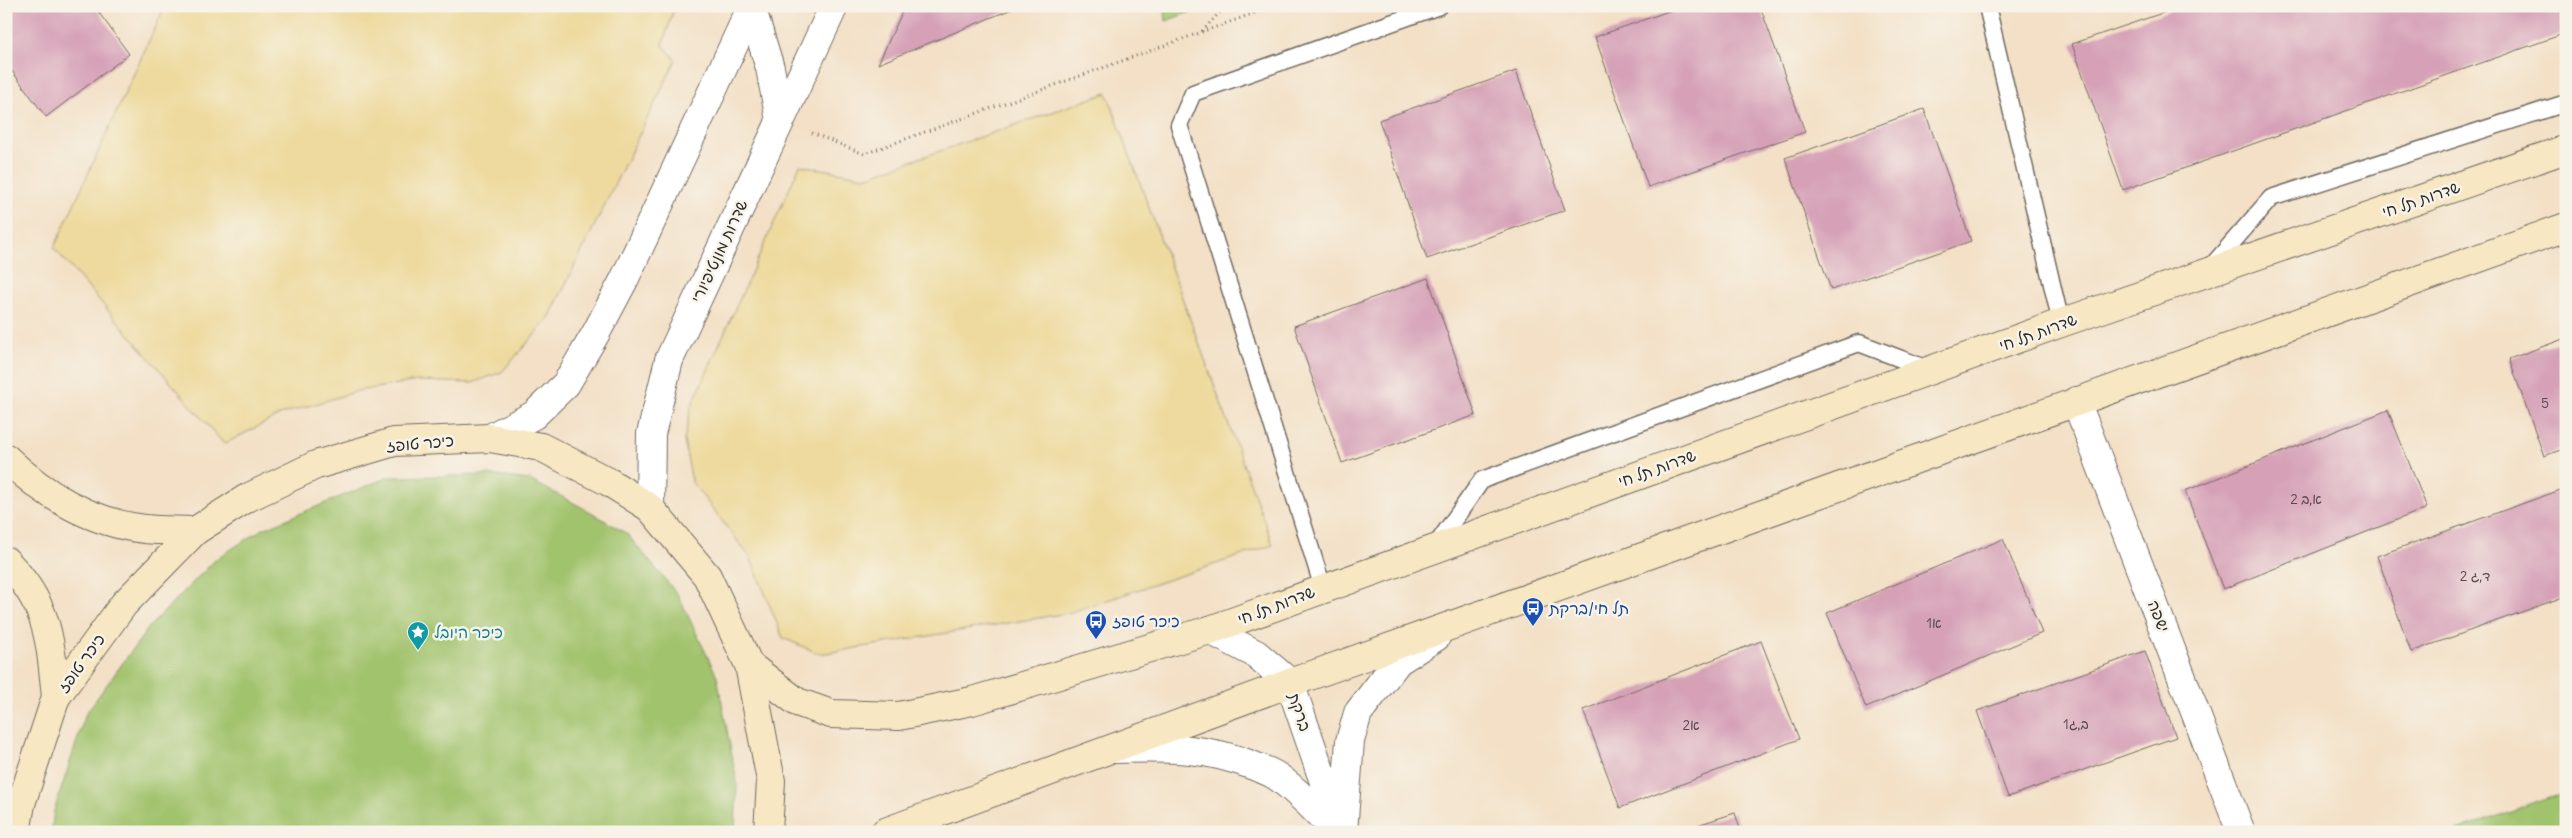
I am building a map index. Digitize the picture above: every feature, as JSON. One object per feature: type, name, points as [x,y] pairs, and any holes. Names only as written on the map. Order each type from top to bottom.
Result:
[{"type":"main road","name":"שדרות תל חי","points":[[749,665],[797,702],[831,714],[899,716],[972,701],[1210,630],[2061,323],[2566,149]]},
{"type":"main road","points":[[885,832],[1290,682],[2566,227]]},
{"type":"main road","name":"כיכר טופז","points":[[16,832],[21,804],[56,697],[124,604],[195,531],[247,498],[316,465],[394,442],[490,438],[541,447],[609,482],[650,508],[707,576],[749,665],[771,781],[768,832]]},
{"type":"main road","points":[[6,458],[20,471],[67,504],[110,522],[145,529],[195,531]]},
{"type":"main road","points":[[6,561],[38,600],[41,608],[52,659],[56,697]]},
{"type":"street","points":[[752,6],[770,68],[780,120]]},
{"type":"street","points":[[490,438],[534,415],[566,384],[625,278],[752,6]]},
{"type":"street","name":"שדרות מונטיפיורי","points":[[650,508],[651,434],[669,360],[834,6]]},
{"type":"street","name":"ישפה","points":[[2076,401],[2241,832]]},
{"type":"street","points":[[1342,832],[1350,741],[1358,713],[1398,661],[1460,622]]},
{"type":"street","name":"ברקת","points":[[1210,630],[1256,654],[1290,682],[1342,832]]},
{"type":"street","points":[[1106,749],[1180,747],[1216,753],[1247,763],[1277,776],[1305,799],[1337,832]]},
{"type":"lane","points":[[1323,588],[1178,125],[1193,93],[1439,6]]},
{"type":"lane","points":[[1987,6],[2061,323]]},
{"type":"lane","points":[[2206,273],[2271,198],[2566,102]]},
{"type":"lane","points":[[1434,548],[1482,480],[1850,346],[1859,343],[1930,370]]},
{"type":"path","points":[[1200,33],[1226,6]]},
{"type":"path","points":[[780,120],[864,154],[1274,6]]},
{"type":"green space","points":[[1164,6],[1207,6],[1166,21]]},
{"type":"green space","name":"כיכר היובל","points":[[489,475],[530,480],[591,512],[627,534],[678,595],[717,676],[737,783],[735,832],[51,832],[54,811],[86,713],[150,626],[217,558],[263,529],[388,477]]},
{"type":"green space","points":[[2566,791],[2566,832],[2453,832]]},
{"type":"sand","points":[[165,6],[669,6],[674,8],[663,45],[676,60],[549,318],[502,372],[472,383],[417,381],[358,391],[282,414],[224,444],[54,248]]},
{"type":"sand","points":[[1107,93],[1273,545],[1068,613],[820,654],[783,638],[750,557],[692,482],[684,441],[691,407],[800,165],[865,177]]},
{"type":"building","points":[[6,6],[94,6],[129,54],[46,117],[6,63]]},
{"type":"building","points":[[905,6],[1019,6],[878,64]]},
{"type":"building","points":[[1683,6],[1760,6],[1805,132],[1648,187],[1595,37]]},
{"type":"building","points":[[2173,6],[2566,6],[2566,33],[2123,190],[2072,44],[2174,9]]},
{"type":"building","points":[[1516,71],[1565,210],[1427,259],[1379,120]]},
{"type":"building","points":[[1924,109],[1971,241],[1831,290],[1785,158]]},
{"type":"building","points":[[1428,278],[1476,415],[1342,463],[1294,326]]},
{"type":"building","points":[[2566,338],[2566,448],[2544,456],[2509,359]]},
{"type":"building","points":[[2388,410],[2427,508],[2223,589],[2185,491]]},
{"type":"building","points":[[2566,488],[2566,596],[2411,652],[2377,556]]},
{"type":"building","points":[[2003,539],[2042,633],[1866,708],[1827,613]]},
{"type":"building","points":[[1761,641],[1799,739],[1620,808],[1583,710]]},
{"type":"building","points":[[2145,651],[2176,737],[2008,797],[1977,711]]},
{"type":"building","points":[[1735,813],[1741,832],[1679,832],[1679,831]]},
{"type":"place","name":"תל חי/ברקת","points":[[1533,627]]},
{"type":"place","name":"כיכר טופז","points":[[1096,640]]},
{"type":"place","name":"כיכר היובל","points":[[418,651]]}]
